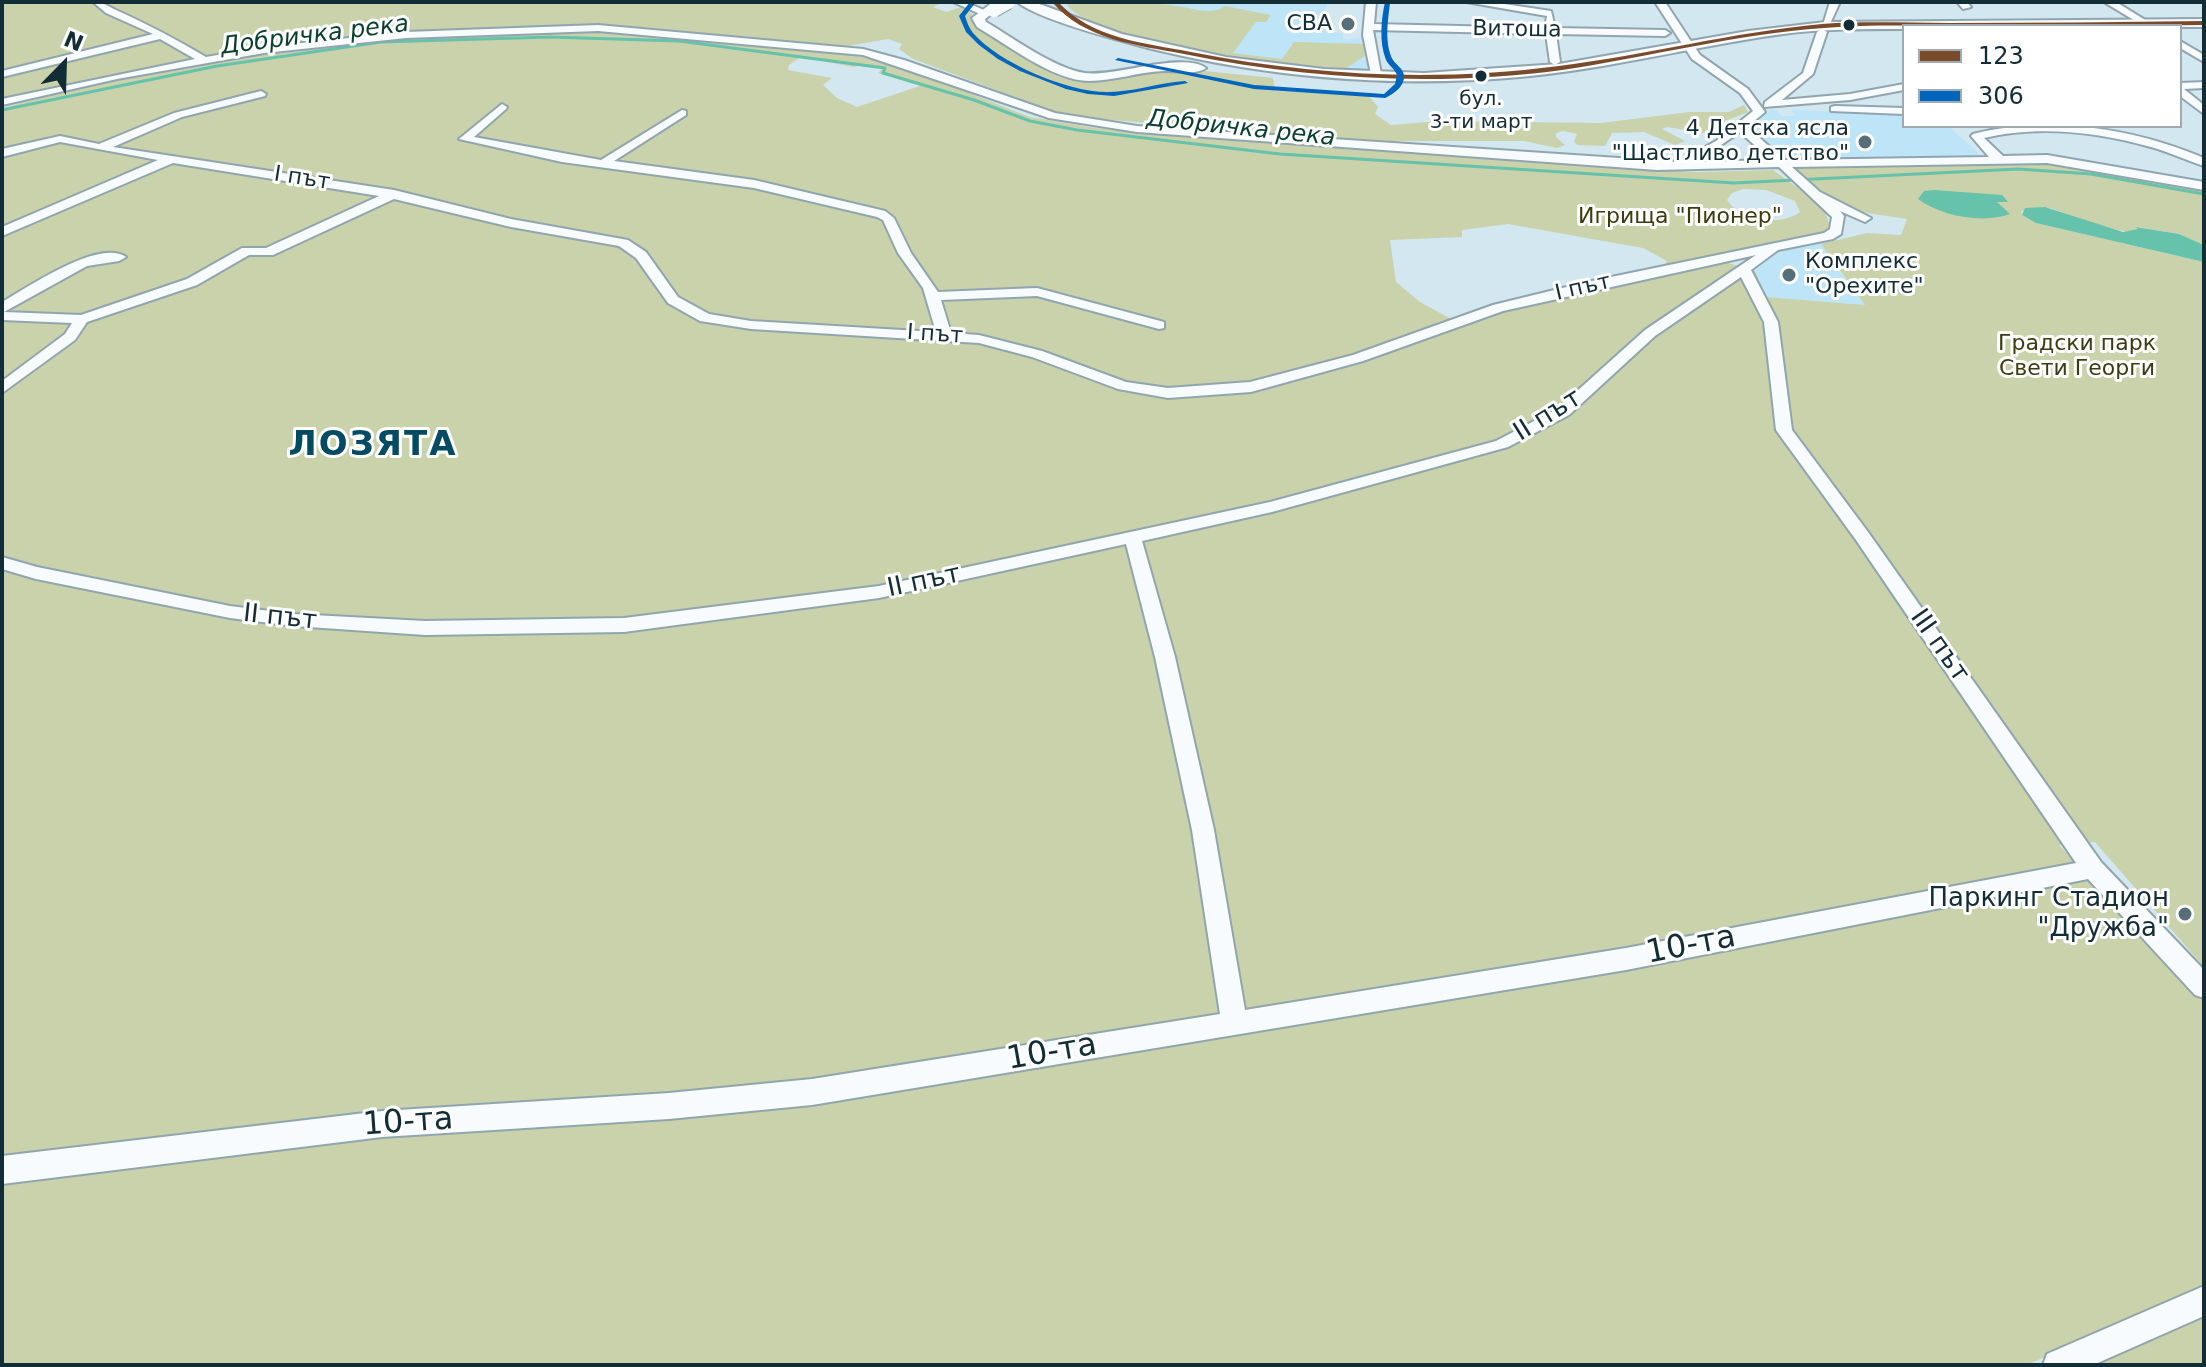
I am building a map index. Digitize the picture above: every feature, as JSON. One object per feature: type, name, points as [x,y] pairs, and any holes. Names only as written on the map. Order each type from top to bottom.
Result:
[{"type":"main road","points":[[1023,2],[1132,41],[1209,58],[1299,71],[1376,77]]},
{"type":"main road","points":[[1055,2],[1062,12],[1080,23]]},
{"type":"main road","points":[[996,7],[987,19],[993,26],[1081,72],[1109,73],[1133,67],[1139,57],[1121,44]]},
{"type":"main road","points":[[1255,71],[1121,44],[996,7],[978,18],[986,28],[1072,74],[1106,78],[1174,67],[1376,77],[1520,78],[1690,48],[1824,29],[1902,30]]},
{"type":"main road","points":[[2182,25],[2204,26]]},
{"type":"main road","points":[[2182,29],[2204,26]]},
{"type":"main road","points":[[1670,30],[1703,35],[1902,28]]},
{"type":"main road","points":[[1690,48],[1749,34]]},
{"type":"street","points":[[98,2],[109,11],[163,35],[205,61]]},
{"type":"street","points":[[958,2],[996,7]]},
{"type":"street","points":[[1371,2],[1368,27],[1376,77]]},
{"type":"street","points":[[1471,2],[1548,8],[1555,62]]},
{"type":"street","points":[[1660,2],[1670,30],[1699,60],[1754,96],[1838,110],[1902,111]]},
{"type":"street","points":[[1682,165],[1720,143],[1808,74],[1835,2]]},
{"type":"street","points":[[2109,2],[2147,24]]},
{"type":"street","name":"Витоша","points":[[1368,27],[1670,30]]},
{"type":"street","points":[[2,102],[205,61],[361,38],[598,28],[863,52],[1032,109],[1103,125],[1645,166],[1785,168],[1998,158],[2068,161],[2204,186]]},
{"type":"street","points":[[2,74],[163,35]]},
{"type":"street","points":[[2182,45],[2204,59]]},
{"type":"street","points":[[2,61],[17,70]]},
{"type":"street","points":[[2182,88],[2204,85]]},
{"type":"street","points":[[1795,102],[1850,97],[1902,87]]},
{"type":"street","points":[[2182,90],[2204,111]]},
{"type":"street","points":[[1744,91],[1759,112]]},
{"type":"street","points":[[100,148],[178,115],[261,94]]},
{"type":"street","points":[[502,107],[465,139],[602,164],[754,184],[881,214],[888,218],[905,253],[933,296],[944,335]]},
{"type":"street","points":[[602,164],[682,113]]},
{"type":"street","points":[[1741,127],[1816,195],[1865,218]]},
{"type":"street","points":[[1998,158],[1977,136],[2033,128]]},
{"type":"street","points":[[2050,128],[2098,133],[2165,147],[2204,162]]},
{"type":"street","name":"І път","points":[[2,153],[51,139],[394,194],[511,223],[623,243],[641,255],[673,300],[705,318],[751,325],[979,339],[1037,354],[1107,381],[1142,390],[1220,392],[1251,387],[1358,358],[1498,308],[1587,286],[1806,242],[1836,231],[1838,216],[1816,195]]},
{"type":"street","points":[[2,232],[174,158]]},
{"type":"street","points":[[2,316],[82,319],[192,282],[247,251],[268,252],[394,194]]},
{"type":"street","name":"ІІ път","points":[[2,563],[162,599],[294,620],[425,628],[562,628],[689,618],[879,592],[1272,507],[1502,444],[1563,412],[1650,333],[1775,248]]},
{"type":"street","points":[[2,308],[83,262],[119,257]]},
{"type":"street","name":"ІІІ път","points":[[1745,271],[1771,322],[1784,430],[1862,536],[2093,869],[2204,987]]},
{"type":"street","points":[[933,296],[1037,292],[1159,325]]},
{"type":"street","points":[[2,388],[70,337],[82,319]]},
{"type":"street","points":[[1132,535],[1165,657],[1203,830],[1234,1022]]},
{"type":"street","name":"10-та","points":[[2,1170],[382,1124],[669,1106],[812,1092],[1626,959],[2093,869]]},
{"type":"street","points":[[2058,1365],[2204,1301]]},
{"type":"shaded area","points":[[1065,2],[1328,3],[1315,30],[1343,33],[1343,39],[1362,38],[1368,70],[1303,66],[1217,54],[1085,19],[1071,11]]},
{"type":"shaded area","name":"4 Детска ясла \"Щастливо детство\"","points":[[1771,110],[1777,110],[1781,116],[1795,116],[1792,110],[1902,114],[1902,128],[1951,128],[1981,156],[1788,164],[1749,129]]},
{"type":"shaded area","points":[[1924,191],[2002,195],[2008,202],[1997,202],[2010,214],[1987,218],[1962,217],[1938,210],[1918,199]]},
{"type":"shaded area","points":[[2045,207],[2123,232],[2138,229],[2136,227],[2179,234],[2204,245],[2204,262],[2036,223],[2022,215],[2025,208]]},
{"type":"shaded area","points":[[1821,244],[1866,305],[1765,297],[1755,271],[1770,252]]},
{"type":"green space","points":[[2,2],[944,2],[933,7],[946,12],[961,7],[972,14],[976,26],[1057,73],[1094,80],[1186,69],[1273,78],[1275,91],[1368,95],[1378,107],[1375,114],[1391,125],[1442,121],[1601,123],[1690,112],[1729,112],[1744,105],[1748,112],[1722,122],[1723,136],[1667,127],[1662,129],[1685,141],[1675,145],[1644,132],[1612,133],[1605,146],[1577,145],[1574,141],[1577,134],[1563,131],[1556,133],[1556,137],[1565,145],[1557,148],[1524,141],[1365,141],[1089,118],[1053,111],[913,59],[899,49],[902,44],[888,39],[848,46],[602,24],[408,31],[264,46],[2,98]]},
{"type":"green space","points":[[1065,2],[1124,2],[1205,11],[1225,6],[1271,15],[1266,22],[1256,22],[1233,53],[1282,59],[1294,42],[1298,42],[1363,44],[1365,56],[1345,69],[1195,50],[1113,30],[1083,17]]},
{"type":"green space","points":[[608,31],[849,54],[900,66],[1030,117],[1095,128],[1625,168],[1697,172],[1773,170],[1823,206],[1830,226],[1820,234],[1663,267],[1667,261],[1643,248],[1508,224],[1462,230],[1462,237],[1390,240],[1396,282],[1420,302],[1462,325],[1516,307],[1719,260],[1755,271],[1766,297],[1865,305],[1821,244],[1867,233],[1901,235],[1907,219],[1861,212],[1826,198],[1788,164],[2043,156],[2204,182],[2204,245],[2179,234],[2138,227],[2138,230],[2120,231],[2049,208],[2021,211],[2022,215],[2036,223],[2204,262],[2204,967],[2095,842],[2059,845],[2204,1003],[2204,1278],[2201,1286],[2027,1365],[2,1365],[2,108],[174,68],[304,46],[401,36]],"holes":[[[801,57],[882,69],[878,73],[920,86],[857,107],[837,98],[823,85],[832,78],[788,70],[789,65]],[[1743,189],[1766,190],[1795,201],[1800,212],[1782,219],[1751,217],[1727,200],[1732,193]]]},
{"type":"green space","points":[[2204,1317],[2204,1365],[2094,1365]]},
{"type":"waterway","name":"Добричка река","points":[[2,110],[217,66],[381,42],[550,37],[679,41],[885,68],[883,73],[974,100],[1030,121],[1077,130],[1280,154],[1734,183],[2018,169],[2091,174],[2204,194]]},
{"type":"transit line","name":"306","points":[[973,2],[962,16],[968,30],[981,44],[1045,79],[1104,94],[1185,83]]},
{"type":"transit line","name":"123","points":[[1055,2],[1079,24],[1110,37],[1143,45],[1270,68],[1415,78],[1512,74],[1560,68],[1790,29],[1902,24]]},
{"type":"transit line","name":"306","points":[[1118,60],[1254,87],[1385,96],[1398,84],[1401,75],[1390,62],[1384,34],[1387,3]]},
{"type":"transit line","name":"123","points":[[2077,24],[2204,23]]},
{"type":"place","name":"CBA","points":[[1348,24]]},
{"type":"place","name":"бул. 3-ти март","points":[[1481,76]]},
{"type":"place","name":"4 Детска ясла \"Щастливо детство\"","points":[[1865,142]]},
{"type":"place","name":"Комплекс \"Орехите\"","points":[[1789,275]]},
{"type":"place","name":"Паркинг Стадион \"Дружба\"","points":[[2185,914]]},
{"type":"district","name":"ЛОЗЯТА","points":[[373,446]]},
{"type":"park label","name":"Игрища \"Пионер\"","points":[[1680,217]]},
{"type":"park label","name":"Градски парк Свети Георги","points":[[2077,356]]}]
